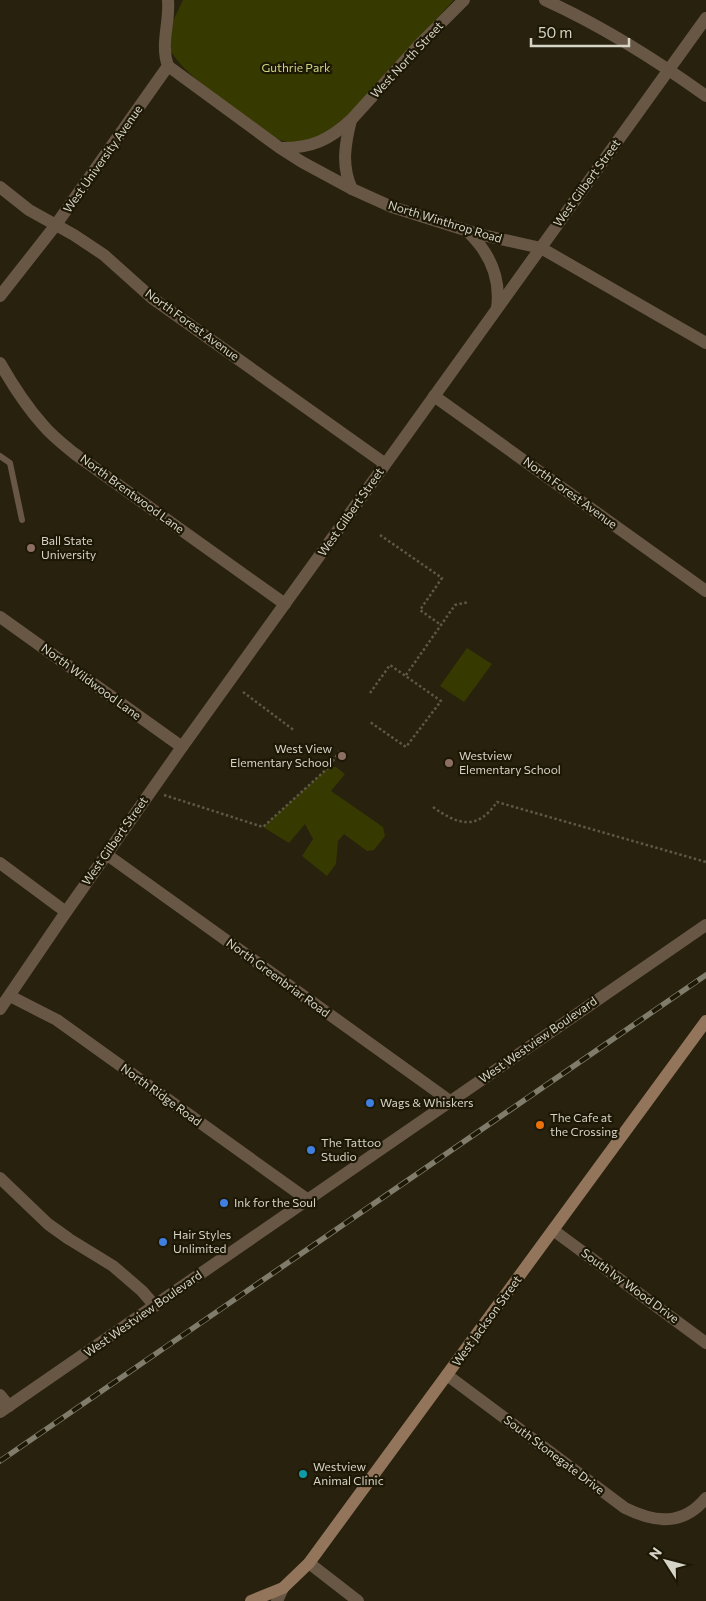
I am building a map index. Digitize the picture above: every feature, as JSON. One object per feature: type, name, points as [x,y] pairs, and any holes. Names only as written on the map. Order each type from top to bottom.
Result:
[{"type":"main road","name":"West Jackson Street","points":[[251,1601],[283,1588],[309,1563],[706,1021]]},
{"type":"street","name":"West North Street","points":[[280,148],[309,146],[336,134],[352,120],[419,45],[464,0]]},
{"type":"street","points":[[545,0],[616,36],[669,69],[706,96]]},
{"type":"street","points":[[168,66],[164,47],[170,3]]},
{"type":"street","name":"West Gilbert Street","points":[[0,1009],[106,854],[368,490],[384,463],[706,18]]},
{"type":"street","name":"North Winthrop Road","points":[[168,66],[280,148],[352,189],[392,207],[466,230],[541,248],[706,343]]},
{"type":"street","name":"West University Avenue","points":[[0,296],[55,226],[168,66]]},
{"type":"street","name":"West North Street","points":[[352,120],[345,160],[345,171],[352,189]]},
{"type":"street","name":"North Forest Avenue","points":[[0,187],[29,210],[74,235],[104,255],[152,298],[384,463]]},
{"type":"street","points":[[466,230],[478,242],[491,262],[497,280],[497,309]]},
{"type":"street","name":"North Brentwood Lane","points":[[0,362],[27,406],[55,437],[285,604]]},
{"type":"street","name":"North Forest Avenue","points":[[434,396],[706,591]]},
{"type":"street","name":"North Wildwood Lane","points":[[0,617],[182,747]]},
{"type":"street","name":"North Greenbriar Road","points":[[106,854],[450,1101]]},
{"type":"street","points":[[0,863],[66,912]]},
{"type":"street","name":"West Westview Boulevard","points":[[5,1409],[706,925]]},
{"type":"street","name":"North Ridge Road","points":[[10,996],[57,1020],[308,1200]]},
{"type":"street","points":[[0,1178],[41,1218],[69,1240],[113,1266],[142,1291],[155,1306]]},
{"type":"street","name":"South Ivy Wood Drive","points":[[553,1230],[706,1343]]},
{"type":"street","name":"South Stonegate Drive","points":[[447,1375],[625,1508],[648,1518],[669,1520],[681,1517],[694,1510],[706,1498]]},
{"type":"street","points":[[0,1395],[5,1409]]},
{"type":"street","points":[[309,1563],[358,1601]]},
{"type":"street","points":[[277,1601],[283,1588]]},
{"type":"lane","points":[[0,456],[10,463],[22,520]]},
{"type":"path","points":[[380,535],[442,578],[420,610],[441,625]]},
{"type":"path","points":[[406,675],[455,606],[469,602]]},
{"type":"path","points":[[370,693],[390,665],[441,701],[406,747],[370,722]]},
{"type":"path","points":[[243,692],[295,731]]},
{"type":"path","points":[[162,795],[263,827],[328,767],[341,749]]},
{"type":"path","points":[[433,807],[457,822],[473,822],[489,812],[497,802],[706,862]]},
{"type":"green space","name":"Guthrie Park","points":[[183,0],[454,0],[348,115],[318,136],[301,142],[292,142],[283,141],[266,132],[208,89],[182,66],[170,50],[173,21]]},
{"type":"green space","points":[[467,648],[492,664],[464,702],[440,686]]},
{"type":"green space","points":[[329,767],[336,767],[345,774],[331,791],[383,827],[385,836],[374,850],[367,851],[344,834],[338,841],[336,864],[327,876],[302,856],[313,839],[305,824],[289,843],[263,827]]},
{"type":"railway","points":[[0,1461],[706,975]]},
{"type":"place","name":"Ball State University","points":[[31,548]]},
{"type":"place","name":"West View Elementary School","points":[[342,756]]},
{"type":"place","name":"Westview Elementary School","points":[[449,763]]},
{"type":"place","name":"Wags & Whiskers","points":[[370,1103]]},
{"type":"place","name":"The Cafe at the Crossing","points":[[540,1125]]},
{"type":"place","name":"The Tattoo Studio","points":[[311,1150]]},
{"type":"place","name":"Ink for the Soul","points":[[224,1203]]},
{"type":"place","name":"Hair Styles Unlimited","points":[[163,1242]]},
{"type":"place","name":"Westview Animal Clinic","points":[[303,1474]]}]
